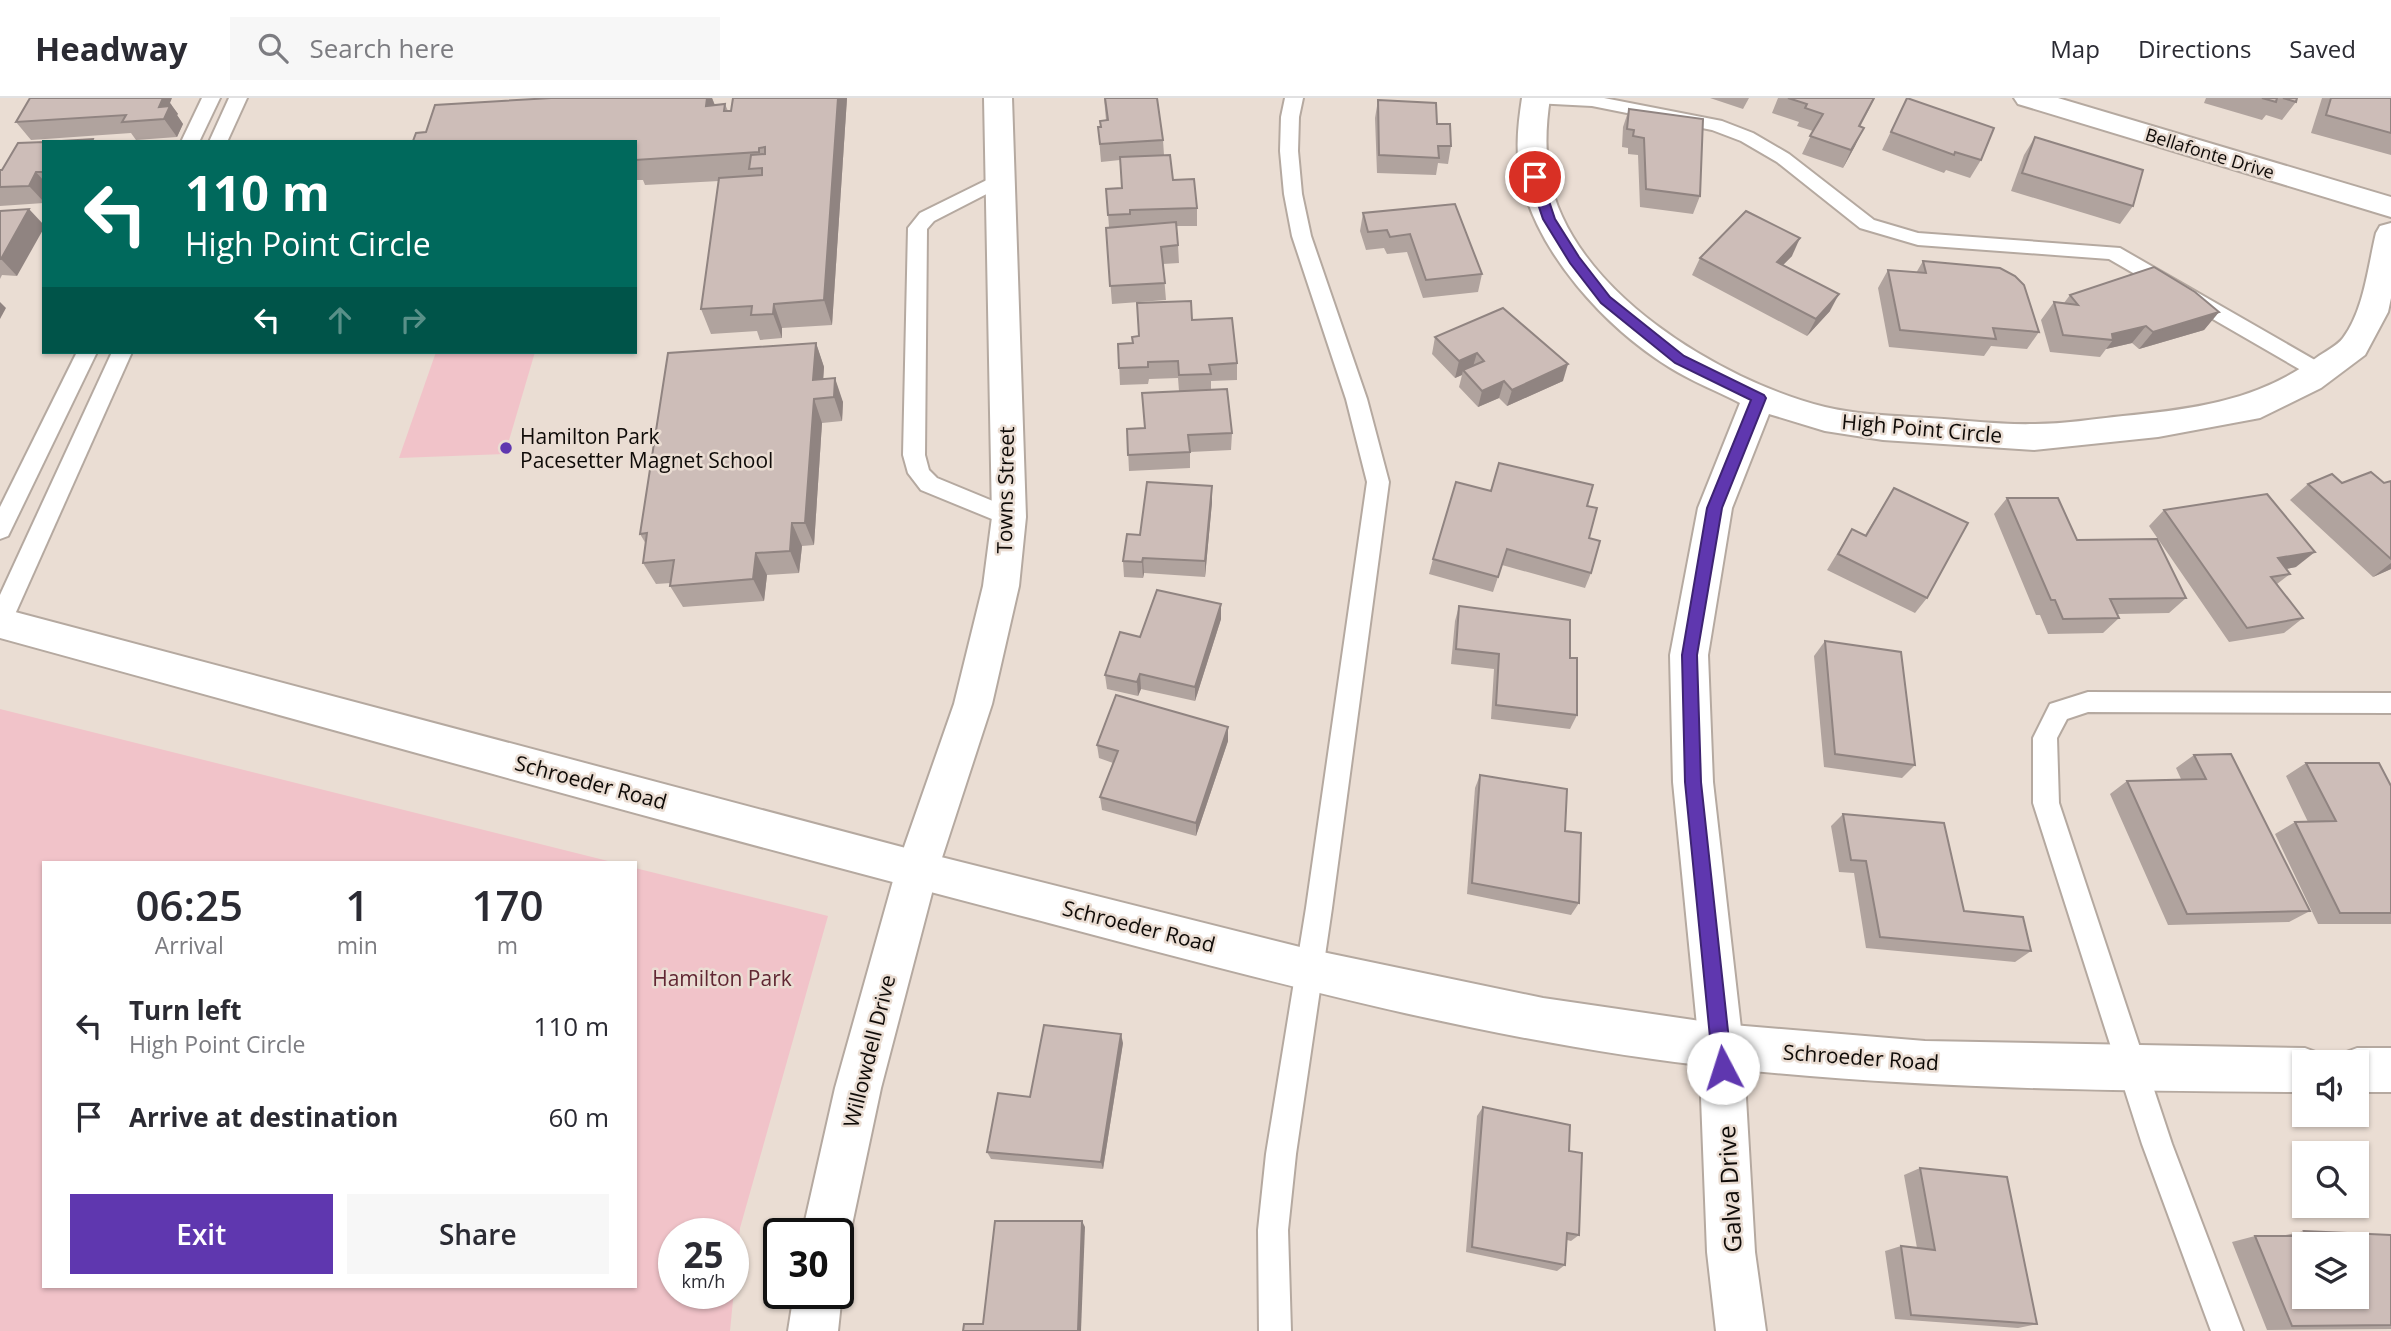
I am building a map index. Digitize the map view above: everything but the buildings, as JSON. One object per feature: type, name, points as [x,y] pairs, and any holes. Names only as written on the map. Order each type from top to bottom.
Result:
[{"type":"street","name":"Towns Street","points":[[917,870],[973,704],[1001,586],[1009,517],[998,98]]},
{"type":"street","name":"High Point Circle","points":[[1536,98],[1531,130],[1535,177],[1549,219],[1574,260],[1605,300],[1680,359],[1759,398],[1825,419],[1871,426],[2034,437],[2158,425],[2248,409],[2309,380],[2354,348],[2372,312],[2391,233]]},
{"type":"street","name":"Bellafonte Drive","points":[[2028,98],[2391,207]]},
{"type":"street","name":"Galva Drive","points":[[1741,1331],[1731,1252],[1721,1046],[1693,782],[1689,655],[1715,508],[1759,398]]},
{"type":"street","name":"Schroeder Road","points":[[0,622],[917,870],[1308,970],[1543,1019],[1721,1046],[1925,1063],[2292,1070]]},
{"type":"street","name":"Willowdell Drive","points":[[830,1218],[858,1088],[917,870]]},
{"type":"street","points":[[2369,1070],[2391,1070]]},
{"type":"street","points":[[813,1331],[816,1309]]},
{"type":"lane","points":[[191,140],[211,98]]},
{"type":"lane","points":[[219,140],[238,98]]},
{"type":"lane","points":[[1275,1331],[1273,1230],[1281,1154],[1378,482],[1373,453],[1329,328],[1299,227],[1290,174],[1290,111],[1294,98]]},
{"type":"lane","points":[[1536,98],[1592,101],[1716,125],[1747,137],[1783,158],[1867,224],[1918,239],[2113,253],[2320,372]]},
{"type":"lane","points":[[999,180],[927,217],[918,228],[914,455],[919,473],[929,484],[1009,517]]},
{"type":"lane","points":[[0,530],[86,354]]},
{"type":"lane","points":[[0,622],[121,354]]},
{"type":"lane","points":[[2227,1331],[2157,1144],[2046,803],[2045,738],[2059,711],[2088,702],[2391,703]]},
{"type":"green space","points":[[435,354],[534,354],[505,454],[399,458]]},
{"type":"green space","name":"Hamilton Park","points":[[0,709],[608,861],[42,861],[42,1288],[637,1288],[637,868],[828,916],[743,1218],[658,1218],[658,1309],[732,1309],[730,1331],[0,1331]]},
{"type":"place","name":"Hamilton Park Pacesetter Magnet School","points":[[506,448]]},
{"type":"route","points":[[1535,177],[1549,219],[1574,260],[1605,300],[1680,359],[1759,398],[1715,508],[1689,655],[1693,782],[1723,1068]]}]
